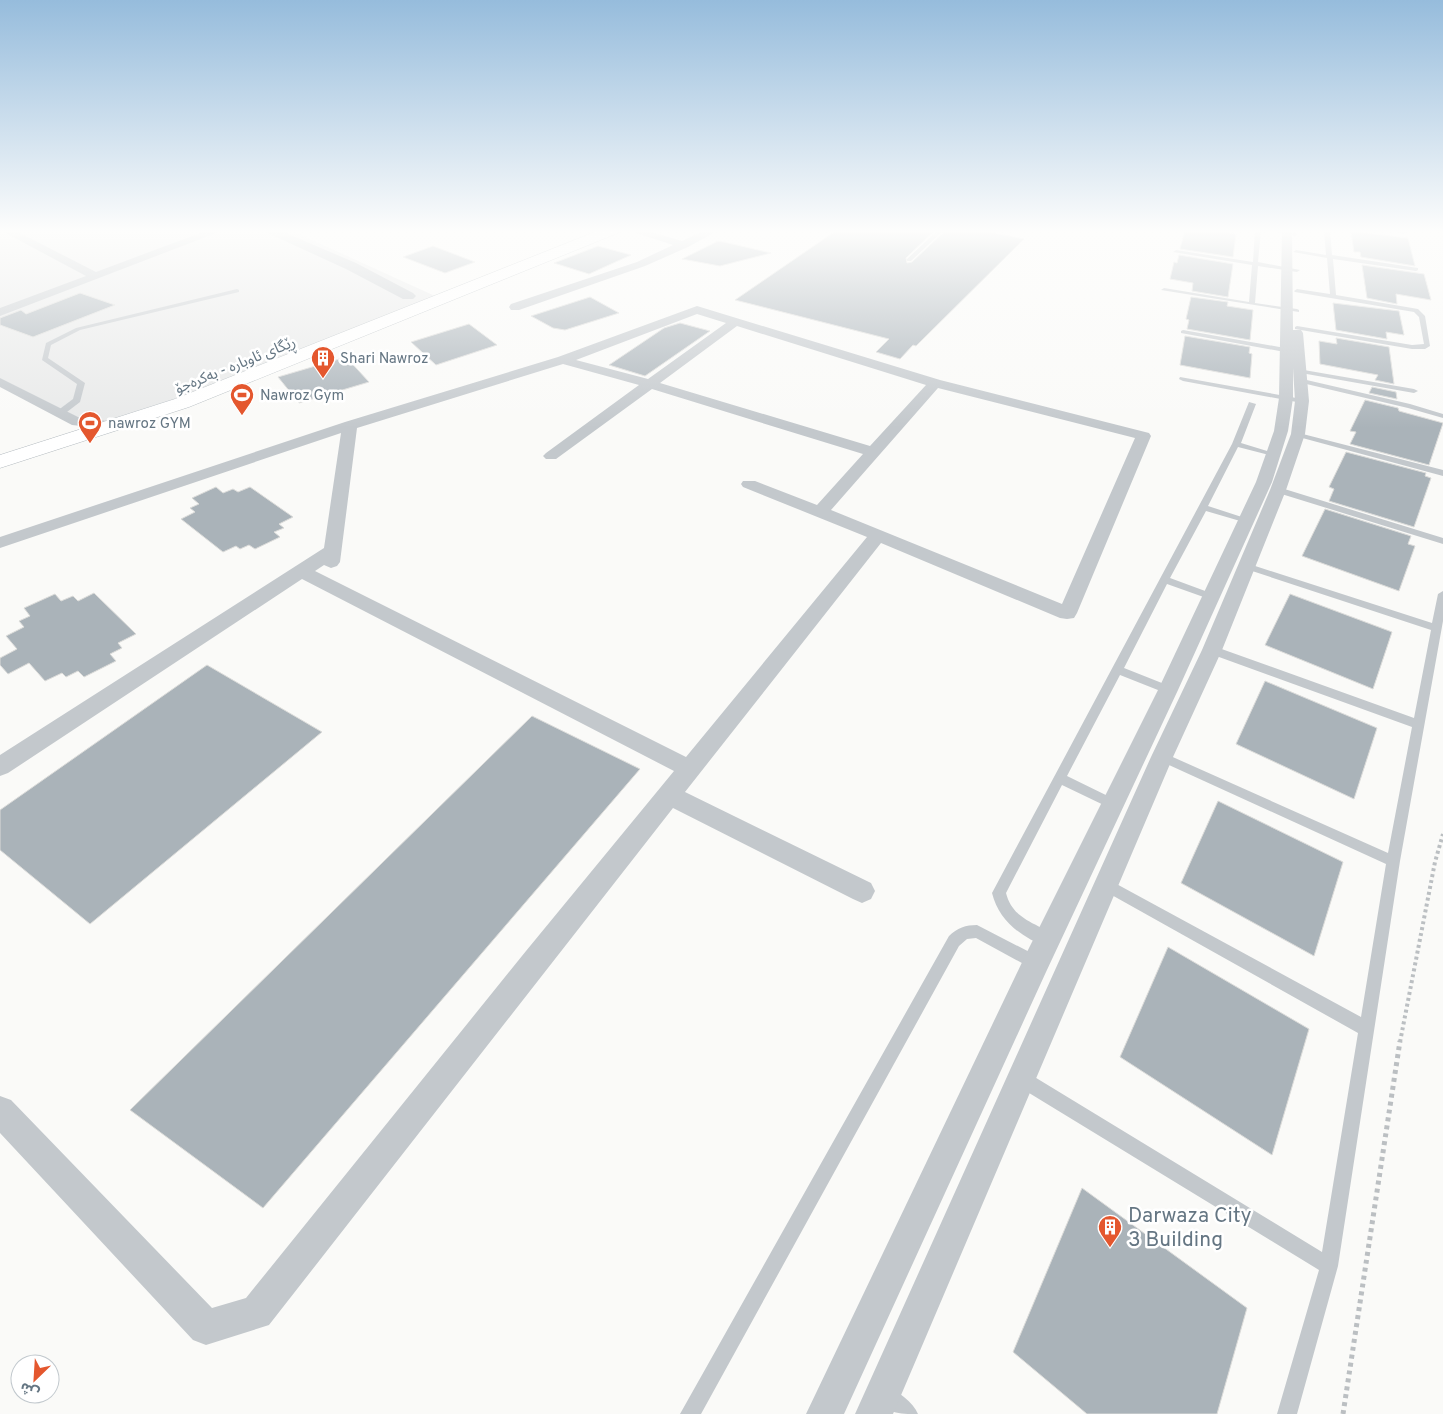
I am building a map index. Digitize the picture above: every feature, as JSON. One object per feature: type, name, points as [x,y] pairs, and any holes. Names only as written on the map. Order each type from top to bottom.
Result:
[{"type":"main road","name":"ڕێگای ئاوبارە - بەکرەجۆ","points":[[9,451],[77,422],[139,410],[213,375],[408,296]]},
{"type":"main road","points":[[9,451],[40,450],[116,426],[139,410],[439,296]]},
{"type":"street","points":[[0,312],[42,296]]},
{"type":"street","points":[[515,307],[547,296]]},
{"type":"street","points":[[825,1414],[1036,963],[1168,690],[1264,482],[1280,431],[1298,388],[1285,350],[1289,296]]},
{"type":"street","points":[[878,1404],[1162,757],[1212,650],[1278,490],[1298,434],[1298,388],[1293,296]]},
{"type":"street","points":[[0,543],[350,425],[563,360],[697,310],[935,383],[1144,436],[1068,613],[749,484]]},
{"type":"street","points":[[551,456],[736,322]]},
{"type":"street","points":[[563,360],[650,384],[873,452]]},
{"type":"street","points":[[0,382],[77,422],[116,426]]},
{"type":"street","points":[[820,512],[935,383]]},
{"type":"street","points":[[40,450],[77,422]]},
{"type":"street","points":[[328,585],[350,425]]},
{"type":"street","points":[[0,1111],[206,1327],[257,1313],[878,535]]},
{"type":"street","points":[[0,767],[334,550]]},
{"type":"street","points":[[301,571],[690,769]]},
{"type":"street","points":[[669,795],[862,891]]},
{"type":"lane","points":[[60,413],[76,400],[81,383],[44,359],[48,344],[78,329],[217,296]]},
{"type":"lane","points":[[1202,296],[1252,304]]},
{"type":"lane","points":[[1252,304],[1253,296]]},
{"type":"lane","points":[[1252,304],[1260,296]]},
{"type":"lane","points":[[1333,296],[1336,297],[1416,310],[1422,316],[1428,345],[1412,348],[1336,297]]},
{"type":"lane","points":[[1183,332],[1285,350]]},
{"type":"lane","points":[[1182,379],[1298,388],[1414,390]]},
{"type":"lane","points":[[1298,388],[1410,406],[1443,416]]},
{"type":"lane","points":[[1048,940],[1019,924],[1008,915],[1001,904],[999,893],[1236,444],[1252,404]]},
{"type":"lane","points":[[1298,434],[1443,473]]},
{"type":"lane","points":[[1236,444],[1274,454]]},
{"type":"lane","points":[[1278,490],[1443,541]]},
{"type":"lane","points":[[1203,507],[1247,520]]},
{"type":"lane","points":[[1246,566],[1436,628]]},
{"type":"lane","points":[[1164,579],[1212,596]]},
{"type":"lane","points":[[1287,1414],[1329,1266],[1393,861],[1417,724],[1443,594]]},
{"type":"lane","points":[[1212,650],[1417,724]]},
{"type":"lane","points":[[1116,669],[1168,690]]},
{"type":"lane","points":[[1162,757],[1393,861]]},
{"type":"lane","points":[[1059,778],[1112,804]]},
{"type":"lane","points":[[1106,885],[1367,1029]]},
{"type":"lane","points":[[690,1414],[954,941],[960,935],[968,932],[977,932],[1036,963]]},
{"type":"lane","points":[[1022,1079],[1329,1266]]},
{"type":"lane","points":[[878,1404],[908,1414]]},
{"type":"path","points":[[1344,1414],[1405,1010],[1435,862],[1443,834]]},
{"type":"shaded area","points":[[0,296],[435,296],[174,399],[85,427],[0,383]]},
{"type":"building","points":[[72,296],[89,296],[115,305],[33,337],[0,325],[0,318],[21,310],[26,314]]},
{"type":"building","points":[[741,296],[966,296],[916,346],[913,345],[900,359],[876,352],[889,339],[735,300]]},
{"type":"building","points":[[1367,296],[1396,296],[1397,304],[1367,298]]},
{"type":"building","points":[[1408,296],[1430,296],[1431,300]]},
{"type":"building","points":[[590,297],[619,313],[565,330],[553,328],[531,316]]},
{"type":"building","points":[[1191,297],[1228,302],[1227,306],[1253,310],[1250,340],[1187,329],[1189,320],[1186,319]]},
{"type":"building","points":[[1333,303],[1399,311],[1404,335],[1386,332],[1387,339],[1336,330]]},
{"type":"building","points":[[680,323],[710,331],[645,376],[609,365],[664,328]]},
{"type":"building","name":"Shari Nawroz","points":[[469,324],[497,345],[436,365],[411,342]]},
{"type":"building","points":[[1185,336],[1250,347],[1249,353],[1252,354],[1250,378],[1180,365]]},
{"type":"building","points":[[1336,338],[1389,347],[1394,384],[1375,380],[1378,375],[1320,364],[1319,341],[1337,344]]},
{"type":"building","name":"Shari Nawroz","points":[[346,357],[369,382],[299,403],[278,377]]},
{"type":"building","points":[[1372,387],[1396,392],[1397,399],[1369,393]]},
{"type":"building","points":[[1365,400],[1398,408],[1399,411],[1443,423],[1429,465],[1350,444],[1356,432],[1350,431]]},
{"type":"building","points":[[1346,452],[1426,473],[1425,476],[1431,478],[1414,527],[1329,501],[1334,489],[1329,487]]},
{"type":"building","points":[[216,487],[223,493],[233,489],[238,492],[250,487],[293,517],[279,524],[284,528],[274,532],[280,537],[255,549],[249,545],[240,549],[236,546],[223,552],[181,519],[195,512],[190,508],[199,504],[192,498]]},
{"type":"building","points":[[1325,509],[1411,536],[1408,544],[1415,546],[1399,591],[1302,556]]},
{"type":"building","points":[[94,593],[136,634],[118,643],[122,648],[110,654],[116,661],[84,677],[78,671],[66,677],[62,673],[45,681],[29,663],[8,674],[0,665],[0,658],[17,649],[6,636],[24,627],[19,621],[30,616],[24,608],[55,594],[61,601],[73,596],[78,601]]},
{"type":"building","points":[[1290,594],[1392,632],[1373,689],[1265,645]]},
{"type":"building","points":[[207,665],[322,732],[90,924],[0,850],[0,810]]},
{"type":"building","points":[[1265,681],[1377,728],[1354,799],[1236,744]]},
{"type":"building","points":[[532,716],[640,769],[263,1208],[130,1110]]},
{"type":"building","points":[[1218,801],[1343,862],[1314,956],[1181,883]]},
{"type":"building","name":"Darwaza City 3 Building","points":[[1168,947],[1309,1029],[1272,1155],[1120,1057]]},
{"type":"building","name":"Darwaza City 3 Building","points":[[1082,1188],[1247,1308],[1217,1414],[1087,1414],[1013,1352]]},
{"type":"place","name":"Shari Nawroz","points":[[323,379]]},
{"type":"place","name":"Nawroz Gym","points":[[242,416]]},
{"type":"place","name":"nawroz GYM","points":[[90,444]]},
{"type":"place","name":"Darwaza City 3 Building","points":[[1110,1248]]}]
